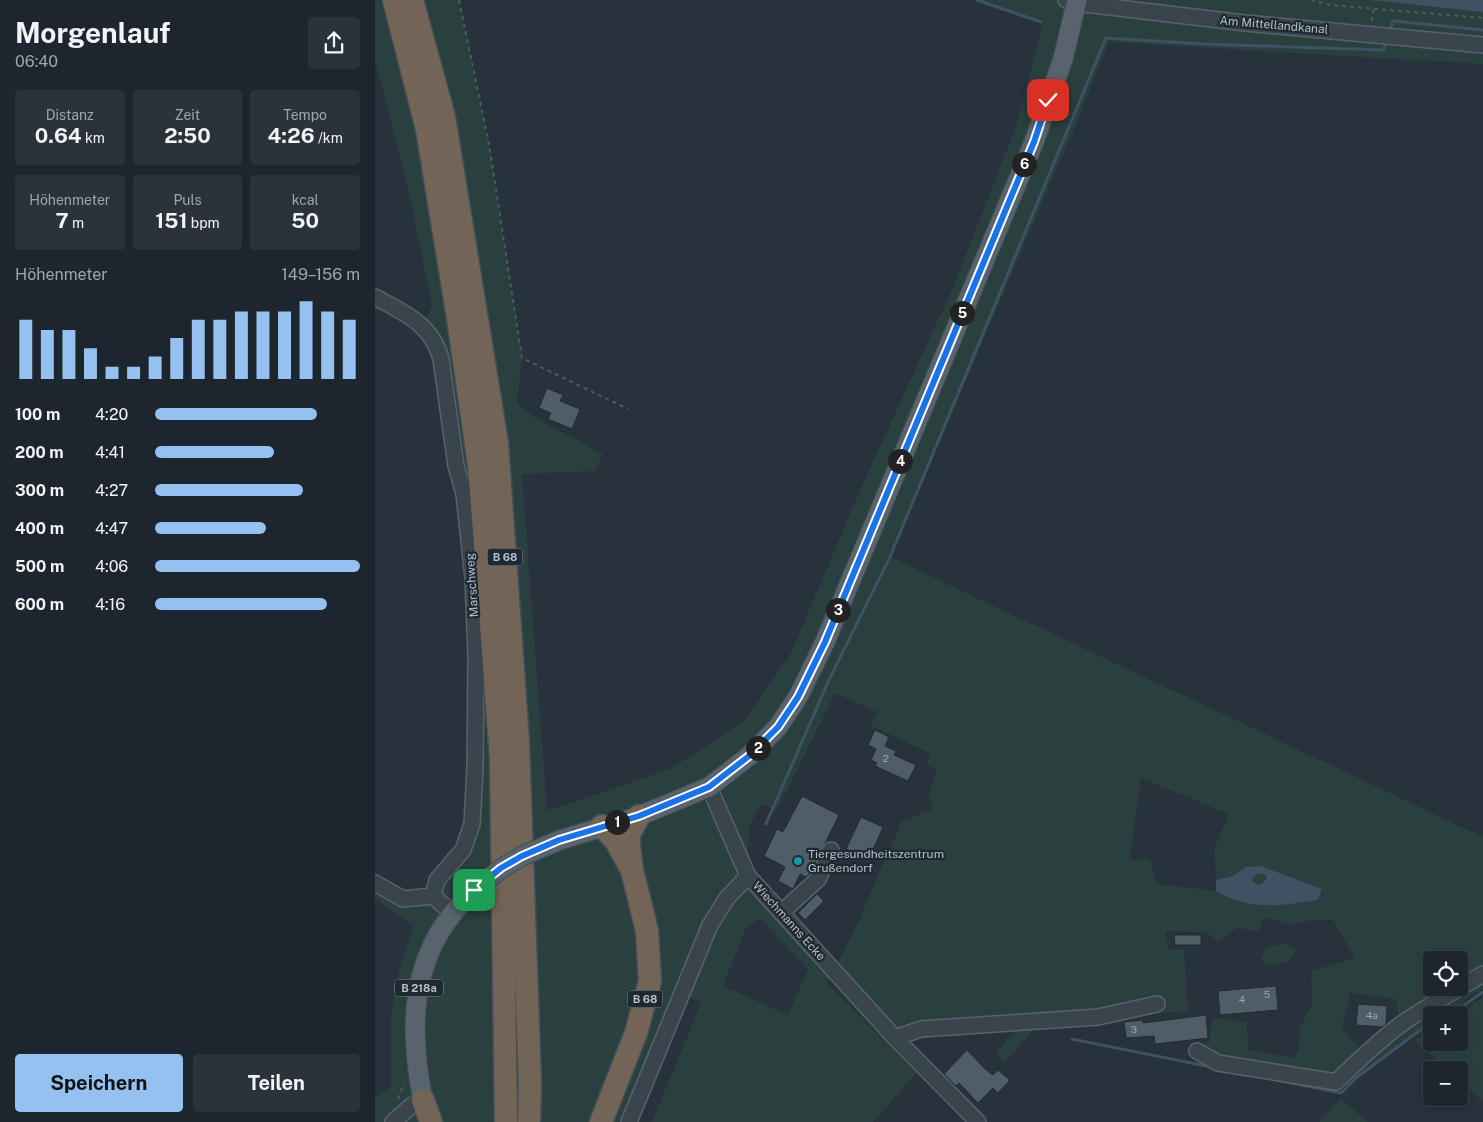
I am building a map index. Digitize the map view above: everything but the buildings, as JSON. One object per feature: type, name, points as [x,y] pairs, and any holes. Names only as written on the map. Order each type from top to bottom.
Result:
[{"type":"highway","name":"B 68","points":[[394,0],[427,129],[458,318],[479,465],[501,758],[506,1122]]},
{"type":"highway","name":"B 68","points":[[412,0],[444,117],[497,443],[518,742],[529,1122]]},
{"type":"highway","points":[[632,870],[629,834],[639,816]]},
{"type":"highway","name":"B 68","points":[[601,1122],[636,1033],[650,981],[647,931],[632,870],[616,841],[603,826]]},
{"type":"highway","name":"B 218a","points":[[423,1100],[431,1122]]},
{"type":"main road","name":"B 218a","points":[[423,1100],[414,1047],[414,1018],[417,993],[437,937],[452,913],[474,890],[501,868],[522,856],[559,840],[639,816],[709,787],[749,756],[778,727],[798,697],[825,642],[1034,142],[1063,59],[1073,1]]},
{"type":"street","name":"Am Mittellandkanal","points":[[1073,1],[1245,23],[1483,45]]},
{"type":"street","name":"Marschweg","points":[[375,297],[422,326],[432,336],[438,347],[456,466],[464,494],[473,578],[476,711],[472,824],[463,850],[437,880],[433,896]]},
{"type":"street","name":"Wiechmanns Ecke","points":[[709,787],[748,876],[895,1038],[978,1122]]},
{"type":"street","points":[[781,913],[818,879],[831,850]]},
{"type":"street","points":[[629,1122],[709,925],[727,898],[748,876]]},
{"type":"street","points":[[375,883],[403,899],[433,896],[452,913]]},
{"type":"street","points":[[1197,1050],[1218,1063],[1336,1082],[1364,1055],[1400,1026],[1483,974]]},
{"type":"street","points":[[895,1038],[921,1028],[1098,1017],[1157,1004]]},
{"type":"street","points":[[393,1122],[411,1106],[423,1100]]},
{"type":"path","points":[[459,0],[489,144],[522,358],[628,409]]},
{"type":"path","points":[[1311,0],[1331,4],[1483,18]]},
{"type":"green space","points":[[375,0],[394,0],[479,465],[506,1122],[375,1122],[375,1099],[391,1086],[391,1019],[399,970],[414,926],[375,899],[375,883],[403,899],[433,896],[463,850],[476,655],[441,359],[422,325],[432,306],[408,188],[375,60]]},
{"type":"green space","points":[[412,0],[459,0],[489,144],[522,358],[517,403],[535,418],[603,454],[594,471],[522,474],[547,811],[670,769],[744,722],[791,653],[862,486],[954,285],[1016,127],[1043,23],[972,0],[1371,0],[1483,12],[1483,64],[1109,42],[1077,122],[890,557],[1483,837],[1483,989],[1470,996],[1459,1006],[1423,1006],[1423,1028],[1356,1078],[1336,1082],[1218,1063],[1197,1051],[1209,1041],[1212,1018],[1246,1022],[1249,1050],[1293,1058],[1299,1049],[1300,1028],[1312,1003],[1311,971],[1355,958],[1333,920],[1312,920],[1290,925],[1264,917],[1258,931],[1237,928],[1218,941],[1206,932],[1165,931],[1168,949],[1184,950],[1188,1011],[921,1029],[895,1038],[834,971],[827,983],[916,1073],[873,1122],[652,1122],[701,1003],[682,994],[630,1122],[605,1122],[640,1034],[654,981],[652,931],[633,841],[642,822],[701,797],[745,870],[709,787],[639,816],[585,832],[601,831],[619,852],[636,896],[643,929],[645,979],[631,1031],[596,1122],[529,1122],[530,1085],[518,742],[497,443],[444,117]],"holes":[[[835,693],[877,712],[870,725],[930,753],[926,764],[937,770],[928,795],[933,809],[902,821],[857,925],[834,970],[748,876],[749,827],[761,804],[777,811]],[[1141,778],[1229,814],[1214,849],[1216,880],[1232,876],[1246,867],[1261,866],[1321,889],[1317,900],[1266,905],[1240,902],[1216,891],[1157,884],[1150,860],[1130,859]],[[760,918],[808,969],[788,1015],[723,986],[746,928]],[[1350,993],[1396,999],[1400,1026],[1364,1055],[1342,1027]]]},
{"type":"green space","points":[[1262,873],[1267,877],[1263,883],[1258,885],[1252,880],[1256,875]]},
{"type":"green space","points":[[1285,943],[1297,949],[1291,958],[1279,964],[1263,963],[1261,957],[1269,947]]},
{"type":"green space","points":[[1483,997],[1483,1101],[1468,1088],[1468,1061],[1438,1061],[1426,1051],[1468,1051],[1468,1008]]},
{"type":"green space","points":[[1018,1027],[1033,1030],[1004,1064],[996,1053]]},
{"type":"green space","points":[[1423,1035],[1423,1048],[1414,1040]]},
{"type":"green space","points":[[1341,1099],[1368,1122],[1319,1122]]},
{"type":"water","points":[[1371,0],[1483,0],[1483,12]]},
{"type":"water","points":[[1261,866],[1322,889],[1318,900],[1278,905],[1257,905],[1235,900],[1216,891],[1216,880],[1232,876],[1246,867]],"holes":[[[1262,873],[1267,877],[1263,883],[1258,885],[1252,880],[1256,875]]]},
{"type":"waterway","points":[[977,0],[1041,22]]},
{"type":"waterway","points":[[1391,27],[1393,21],[1483,30]]},
{"type":"waterway","points":[[1105,38],[1204,44],[1384,50],[1385,45]]},
{"type":"waterway","points":[[766,824],[829,680],[890,557],[1106,38]]},
{"type":"waterway","points":[[1463,1006],[1483,992]]},
{"type":"waterway","points":[[1276,1080],[1341,1093],[1356,1078],[1423,1028]]},
{"type":"waterway","points":[[1072,1039],[1211,1067]]},
{"type":"place","name":"Tiergesundheitszentrum Grußendorf","points":[[798,861]]},
{"type":"route","points":[[474,890],[501,868],[522,856],[582,832],[639,816],[709,787],[749,756],[778,727],[798,697],[825,642],[1034,142],[1048,100]]}]
